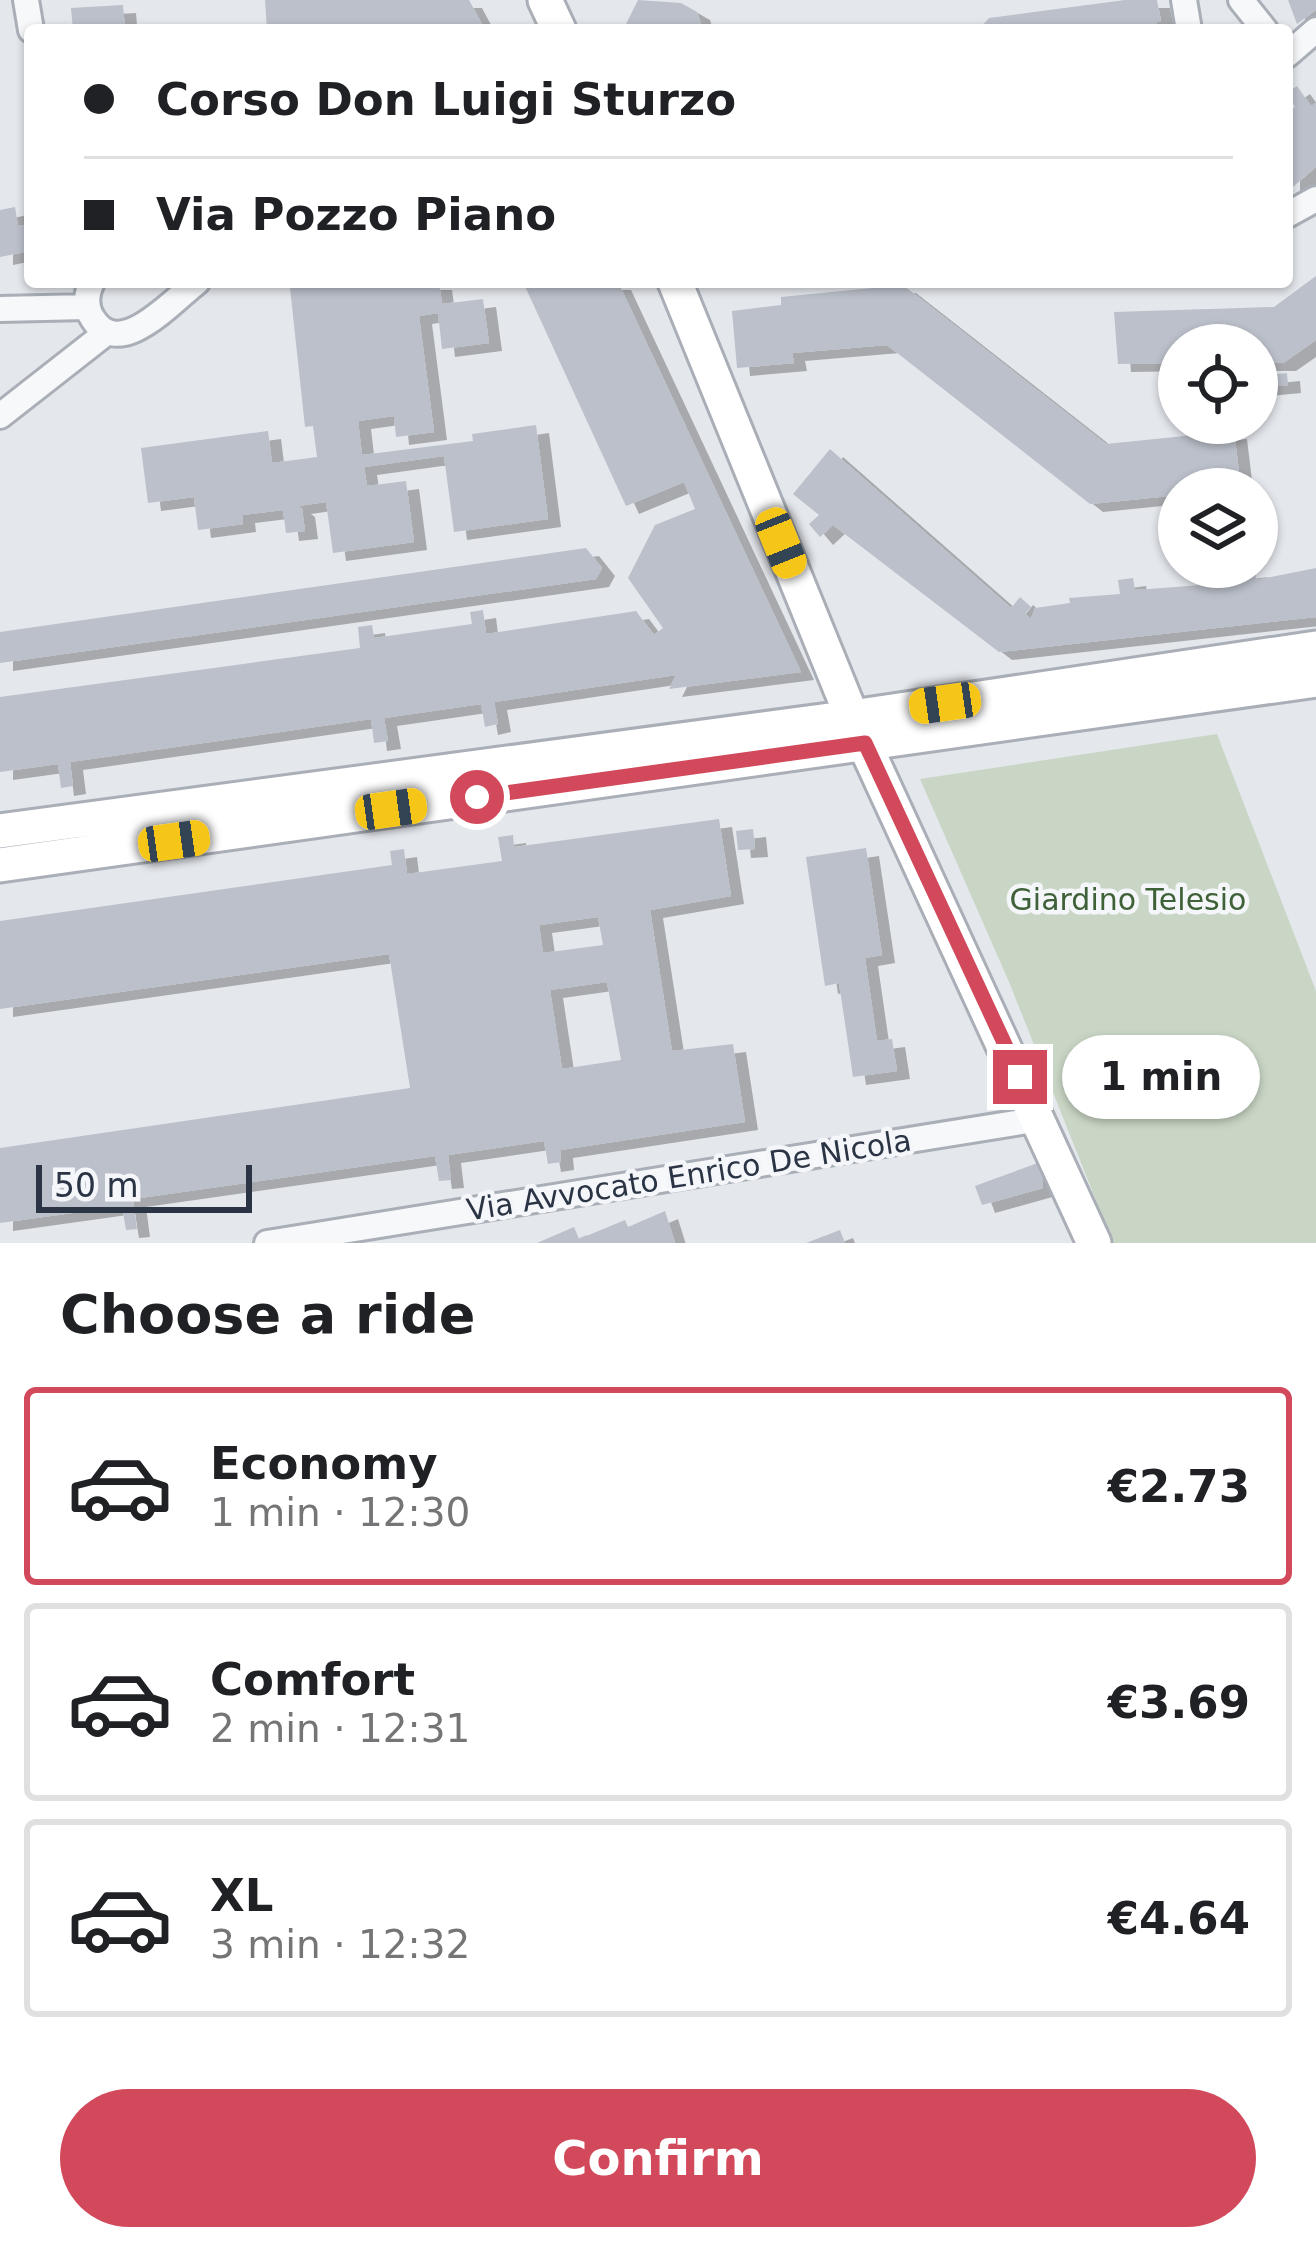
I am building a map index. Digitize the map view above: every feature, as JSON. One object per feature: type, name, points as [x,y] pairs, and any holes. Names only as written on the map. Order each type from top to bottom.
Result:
[{"type":"street","points":[[1241,0],[1260,24]]},
{"type":"street","points":[[1293,50],[1316,30]]},
{"type":"street","points":[[106,333],[119,337],[134,331],[188,288]]},
{"type":"street","points":[[679,288],[859,730],[1094,1243]]},
{"type":"street","points":[[0,309],[90,294],[106,333]]},
{"type":"street","points":[[0,416],[106,333]]},
{"type":"street","points":[[0,865],[859,730],[1316,648]]},
{"type":"street","points":[[0,831],[1316,680]]},
{"type":"street","name":"Via Avvocato Enrico De Nicola","points":[[267,1243],[400,1233],[1040,1119]]},
{"type":"green space","name":"Giardino Telesio","points":[[1217,734],[1316,991],[1316,1243],[1113,1243],[1009,982],[920,779]]},
{"type":"building","points":[[265,0],[469,0],[482,24],[267,24]]},
{"type":"building","points":[[638,0],[681,3],[697,12],[701,24],[626,24]]},
{"type":"building","points":[[1157,0],[1161,21],[984,24],[989,18]]},
{"type":"building","points":[[1288,0],[1316,0],[1316,10],[1297,24]]},
{"type":"building","points":[[123,5],[125,24],[72,24],[71,8]]},
{"type":"building","points":[[1297,86],[1311,106],[1316,103],[1316,167],[1293,187],[1295,107],[1293,89]]},
{"type":"building","points":[[15,207],[18,226],[24,225],[24,252],[0,257],[0,210]]},
{"type":"building","points":[[1316,276],[1316,340],[1283,363],[1278,363],[1278,324],[1158,324],[1158,363],[1118,364],[1114,312],[1274,307]]},
{"type":"building","points":[[290,288],[440,288],[442,304],[483,299],[489,343],[442,349],[438,313],[419,316],[434,432],[396,437],[394,416],[358,421],[362,455],[473,441],[472,434],[536,425],[548,519],[454,532],[444,456],[364,467],[367,486],[406,481],[414,542],[333,553],[326,502],[298,506],[305,531],[286,533],[283,510],[242,515],[243,524],[198,530],[194,497],[148,503],[141,448],[268,431],[272,463],[317,457],[313,426],[305,427]]},
{"type":"building","points":[[526,288],[621,288],[801,672],[669,689],[676,675],[494,702],[498,724],[485,727],[481,704],[384,718],[388,741],[374,743],[371,719],[70,762],[73,786],[61,788],[58,764],[0,772],[0,697],[360,648],[358,627],[372,625],[374,638],[472,624],[470,612],[483,610],[486,634],[636,611],[654,635],[663,628],[628,578],[655,525],[695,509],[684,482],[626,506]]},
{"type":"building","points":[[907,288],[1106,444],[1158,439],[1158,444],[1236,444],[1238,468],[1158,468],[1158,497],[1090,504],[887,345],[792,353],[794,363],[737,368],[732,311],[781,305],[781,297]]},
{"type":"building","points":[[1287,373],[1288,385],[1278,386],[1278,374]]},
{"type":"building","points":[[830,449],[1011,608],[1020,597],[1031,607],[1025,614],[1031,619],[1035,608],[1070,603],[1069,598],[1120,594],[1118,580],[1133,578],[1135,590],[1278,588],[1278,576],[1316,568],[1316,617],[999,652],[833,525],[820,537],[809,524],[819,515],[793,494]]},
{"type":"building","points":[[586,548],[602,568],[596,579],[0,663],[0,632]]},
{"type":"building","points":[[719,819],[731,896],[650,910],[672,1051],[733,1044],[745,1122],[560,1150],[561,1162],[548,1164],[544,1141],[448,1155],[451,1180],[439,1181],[435,1156],[133,1199],[137,1229],[126,1230],[122,1206],[0,1223],[0,1148],[410,1088],[389,954],[0,1009],[0,921],[392,865],[390,851],[404,849],[407,874],[502,861],[498,837],[513,835],[514,847]],"holes":[[[598,917],[603,945],[543,953],[539,925]],[[607,982],[621,1060],[562,1069],[550,990]]]},
{"type":"building","points":[[753,829],[755,849],[738,850],[736,831]]},
{"type":"building","points":[[866,848],[882,955],[865,958],[877,1041],[892,1039],[897,1071],[853,1077],[839,983],[825,986],[806,857]]},
{"type":"building","points":[[1043,1161],[1043,1188],[982,1205],[975,1186]]},
{"type":"building","points":[[665,1211],[675,1243],[537,1243],[574,1227],[579,1239],[625,1220],[628,1227]]},
{"type":"building","points":[[840,1230],[845,1243],[806,1243]]},
{"type":"route","points":[[477,797],[865,743],[1020,1077]]}]
